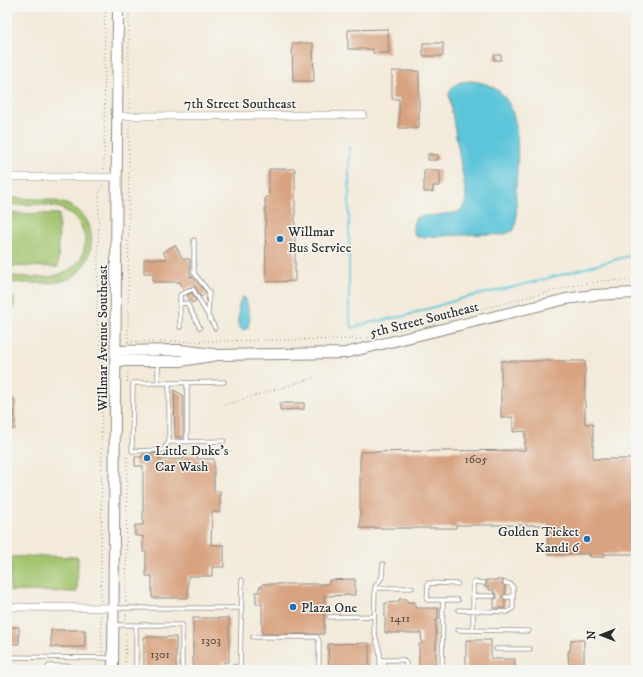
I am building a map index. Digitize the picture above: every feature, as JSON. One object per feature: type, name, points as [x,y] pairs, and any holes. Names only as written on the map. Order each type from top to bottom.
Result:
[{"type":"main road","name":"Willmar Avenue Southeast","points":[[113,670],[118,7]]},
{"type":"main road","name":"5th Street Southeast","points":[[116,361],[194,359],[217,355],[345,353],[566,299],[593,295],[636,293]]},
{"type":"main road","name":"5th Street Southeast","points":[[116,351],[128,346],[186,350],[217,355]]},
{"type":"street","name":"7th Street Southeast","points":[[117,116],[363,115]]},
{"type":"street","points":[[7,177],[116,177]]},
{"type":"street","points":[[7,607],[114,608]]},
{"type":"lane","points":[[194,240],[194,273],[209,292],[208,315]]},
{"type":"lane","points":[[180,328],[180,295],[193,289],[215,328]]},
{"type":"lane","points":[[180,304],[187,304],[200,328]]},
{"type":"lane","points":[[158,361],[158,382]]},
{"type":"lane","points":[[169,383],[169,442],[163,450],[132,451],[132,383],[224,382]]},
{"type":"lane","points":[[187,383],[187,442]]},
{"type":"lane","points":[[169,442],[224,441]]},
{"type":"lane","points":[[383,564],[382,577],[375,588],[374,630],[384,670]]},
{"type":"lane","points":[[226,670],[227,668],[240,668],[242,580]]},
{"type":"lane","points":[[473,630],[473,582],[484,583]]},
{"type":"lane","points":[[458,584],[428,583],[427,600],[458,600]]},
{"type":"lane","points":[[458,610],[508,612],[513,608],[513,587],[510,584],[504,583]]},
{"type":"lane","points":[[375,588],[412,588]]},
{"type":"lane","points":[[473,596],[494,596]]},
{"type":"lane","points":[[505,597],[513,597]]},
{"type":"lane","points":[[442,670],[443,600]]},
{"type":"lane","points":[[114,608],[241,608]]},
{"type":"lane","points":[[329,617],[374,616]]},
{"type":"lane","points":[[114,625],[182,625],[182,670]]},
{"type":"lane","points":[[136,625],[136,670]]},
{"type":"lane","points":[[458,630],[529,631]]},
{"type":"lane","points":[[253,637],[317,637],[319,670]]},
{"type":"lane","points":[[496,649],[530,649]]},
{"type":"lane","points":[[7,657],[113,658]]},
{"type":"lane","points":[[380,670],[382,660]]},
{"type":"lane","points":[[382,660],[405,661],[406,670]]},
{"type":"lane","points":[[46,670],[49,666],[70,666],[80,670]]},
{"type":"lane","points":[[10,669],[17,670]]},
{"type":"path","points":[[129,7],[128,346],[363,339],[572,286],[601,281],[636,280]]},
{"type":"path","points":[[101,342],[102,670]]},
{"type":"path","points":[[128,361],[128,384]]},
{"type":"path","points":[[224,405],[316,377]]},
{"type":"path","points":[[125,670],[127,454]]},
{"type":"green space","points":[[7,198],[50,200],[64,203],[76,209],[85,217],[90,229],[91,246],[87,260],[79,272],[65,281],[49,283],[7,282],[7,276],[46,277],[67,271],[76,264],[81,257],[85,238],[83,229],[78,221],[71,214],[62,209],[49,205],[7,205]]},
{"type":"green space","points":[[7,213],[59,214],[58,267],[7,266]]},
{"type":"green space","points":[[7,298],[14,298],[14,307],[7,322]]},
{"type":"green space","points":[[11,557],[78,557],[77,592],[10,591]]},
{"type":"water","points":[[469,81],[487,85],[501,93],[509,105],[515,120],[518,154],[514,230],[503,235],[482,234],[417,237],[414,233],[413,227],[417,217],[456,213],[463,207],[465,202],[466,194],[449,95],[450,91],[456,84]]},
{"type":"water","points":[[242,297],[246,299],[250,318],[248,328],[243,330],[238,326],[239,304]]},
{"type":"building","points":[[388,29],[389,53],[373,53],[373,49],[348,49],[348,30]]},
{"type":"building","points":[[292,43],[313,43],[314,81],[293,81]]},
{"type":"building","points":[[423,43],[443,43],[443,56],[423,56]]},
{"type":"building","points":[[494,55],[501,55],[501,60],[494,60]]},
{"type":"building","points":[[392,71],[419,71],[419,128],[399,128],[399,99],[392,99]]},
{"type":"building","points":[[428,154],[438,155],[438,160],[428,160]]},
{"type":"building","name":"Willmar Bus Service","points":[[269,169],[295,169],[295,281],[266,282],[265,197],[269,197]]},
{"type":"building","points":[[424,170],[440,170],[440,186],[433,186],[433,192],[424,192]]},
{"type":"building","points":[[175,245],[183,259],[190,259],[190,277],[192,276],[206,293],[201,297],[194,286],[184,290],[180,282],[153,282],[153,273],[144,273],[144,259],[167,259],[163,252]]},
{"type":"building","points":[[192,293],[196,301],[192,303],[187,295]]},
{"type":"building","points":[[501,361],[585,361],[585,424],[593,424],[593,459],[636,459],[636,554],[604,554],[604,557],[590,557],[590,554],[548,554],[548,525],[456,525],[456,528],[360,528],[360,452],[525,450],[525,431],[513,432],[513,417],[501,418]]},
{"type":"building","points":[[174,390],[183,395],[183,438],[175,437]]},
{"type":"building","points":[[7,399],[15,399],[15,429],[7,429]]},
{"type":"building","points":[[280,403],[304,403],[304,409],[280,410]]},
{"type":"building","points":[[159,453],[159,460],[184,459],[184,455],[197,455],[197,459],[214,459],[214,491],[220,491],[220,512],[212,512],[211,545],[224,545],[224,567],[212,567],[212,576],[188,576],[188,598],[152,598],[152,576],[146,576],[146,552],[143,552],[143,536],[135,536],[135,525],[143,525],[143,466],[135,466],[135,457],[143,457],[143,454]]},
{"type":"building","name":"Plaza One","points":[[355,579],[355,595],[324,596],[324,634],[262,634],[262,604],[256,604],[256,592],[259,592],[259,587],[262,587],[262,584],[329,584],[329,580]]},
{"type":"building","points":[[486,580],[504,580],[502,584],[505,586],[505,594],[502,597],[505,600],[505,608],[494,608],[494,599],[497,598],[497,595],[494,593],[494,590],[489,590],[489,587],[484,587],[487,584]]},
{"type":"building","points":[[399,599],[407,599],[407,602],[415,602],[415,608],[438,608],[438,620],[436,620],[436,670],[419,670],[419,644],[422,644],[421,633],[385,633],[385,603],[399,602]]},
{"type":"building","points":[[193,618],[229,618],[229,662],[223,662],[223,670],[193,670]]},
{"type":"building","points":[[7,627],[19,627],[19,644],[7,644]]},
{"type":"building","points":[[51,630],[85,630],[85,647],[51,647]]},
{"type":"building","points":[[144,637],[176,637],[176,670],[144,670]]},
{"type":"building","points":[[466,640],[491,640],[491,659],[515,659],[515,670],[466,670]]},
{"type":"building","points":[[571,640],[584,640],[584,670],[569,670],[568,651],[570,651]]},
{"type":"building","points":[[369,643],[369,670],[329,670],[328,644]]},
{"type":"waterway","points":[[349,146],[349,317],[352,328],[367,323],[404,316],[464,298],[538,281],[636,254]]},
{"type":"place","name":"Willmar Bus Service","points":[[280,239]]},
{"type":"place","name":"Little Duke's Car Wash","points":[[147,458]]},
{"type":"place","name":"Golden Ticket Kandi 6","points":[[587,539]]},
{"type":"place","name":"Plaza One","points":[[293,607]]}]
